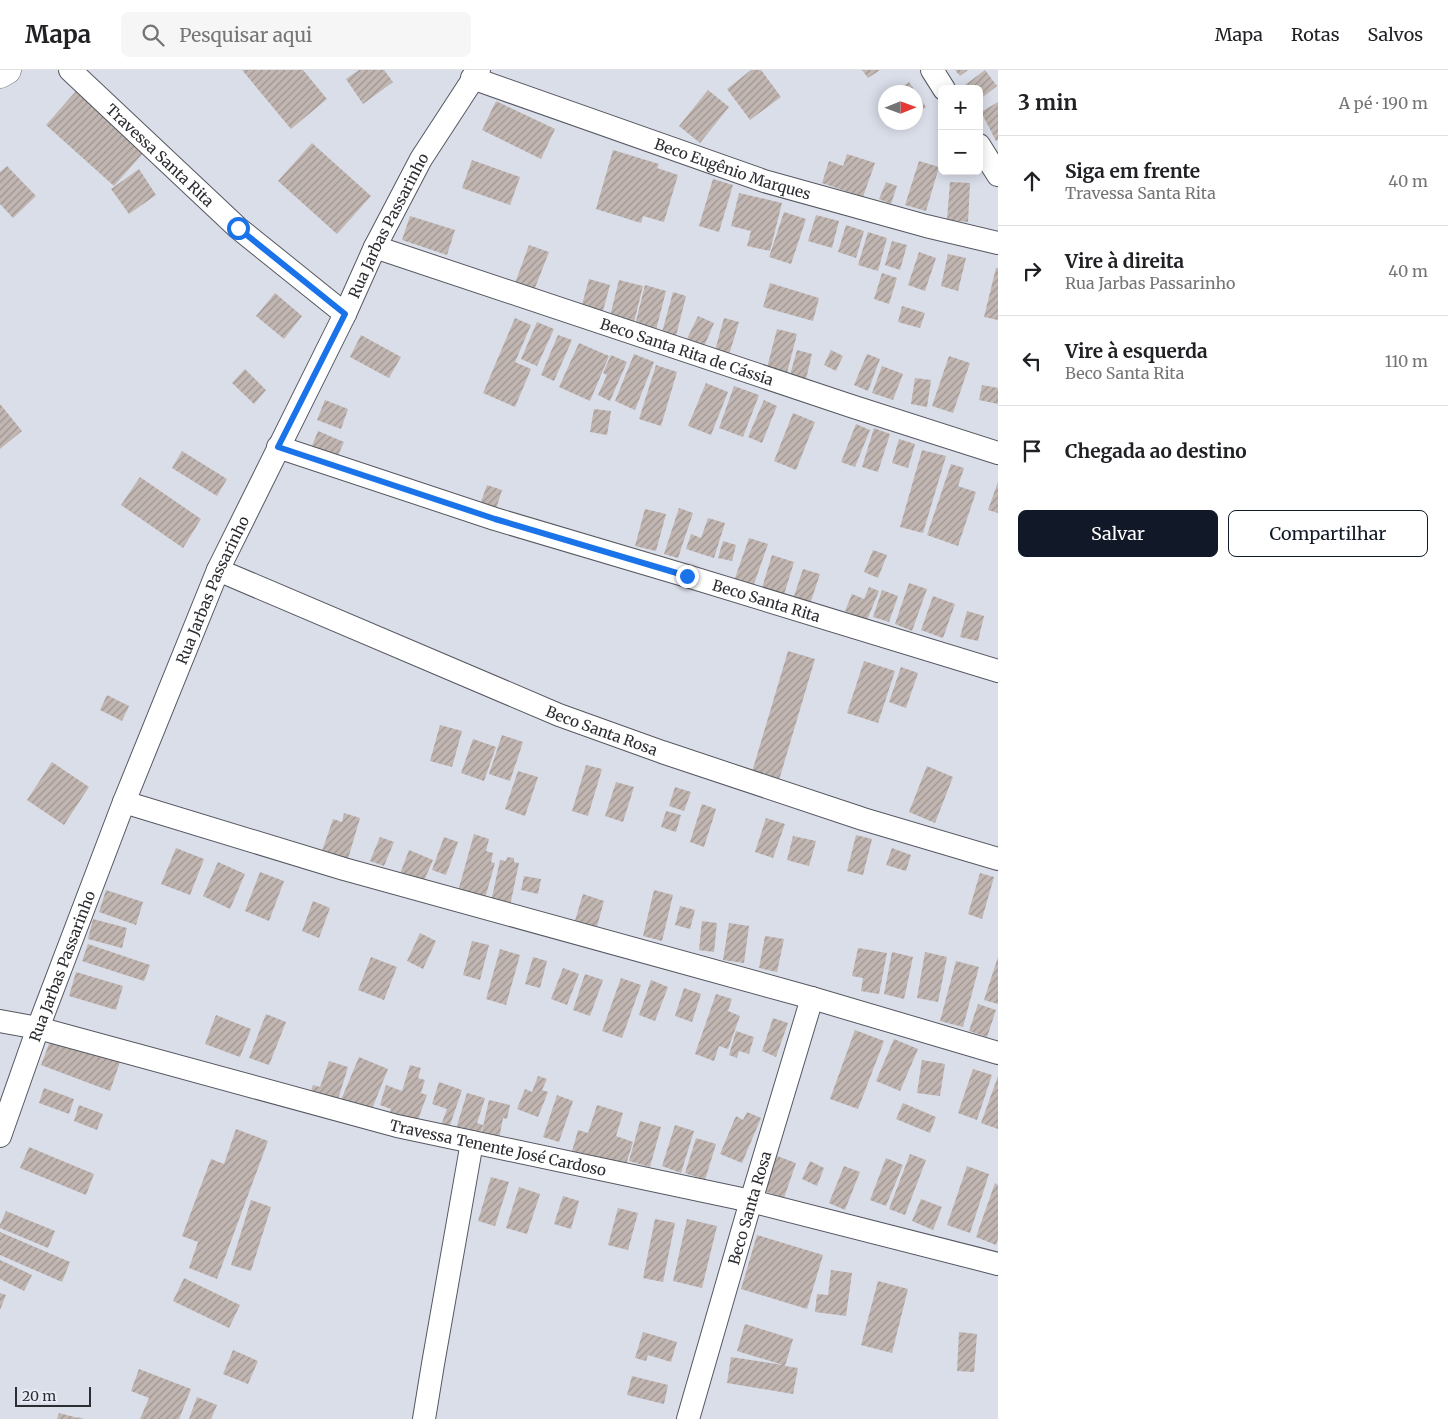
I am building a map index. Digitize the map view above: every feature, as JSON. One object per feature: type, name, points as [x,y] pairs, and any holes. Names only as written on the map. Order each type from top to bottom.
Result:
[{"type":"street","points":[[0,74],[7,70]]},
{"type":"street","name":"Travessa Santa Rita","points":[[70,70],[238,228],[345,314]]},
{"type":"street","points":[[932,70],[941,85]]},
{"type":"street","name":"Rua Jarbas Passarinho","points":[[0,1136],[38,1028],[124,802],[218,570],[345,314],[375,247],[420,159],[475,74]]},
{"type":"street","name":"Beco Eugênio Marques","points":[[475,74],[764,181],[926,226],[998,243]]},
{"type":"street","points":[[983,151],[998,175]]},
{"type":"street","name":"Beco Santa Rita de Cássia","points":[[375,247],[851,406],[998,453]]},
{"type":"street","name":"Beco Santa Rita","points":[[278,447],[495,519],[998,672]]},
{"type":"street","name":"Beco Santa Rosa","points":[[218,570],[559,715],[662,752],[863,819],[998,859]]},
{"type":"street","points":[[124,802],[344,869],[812,998],[998,1054]]},
{"type":"street","name":"Beco Santa Rosa","points":[[688,1419],[812,998]]},
{"type":"street","name":"Travessa Tenente José Cardoso","points":[[0,1021],[38,1028],[397,1126],[751,1201],[998,1264]]},
{"type":"street","points":[[424,1419],[472,1142]]},
{"type":"building","points":[[242,70],[303,70],[327,99],[291,129]]},
{"type":"building","points":[[359,70],[384,70],[393,82],[363,104],[346,79]]},
{"type":"building","points":[[751,70],[761,70],[781,97],[750,120],[727,89]]},
{"type":"building","points":[[862,70],[880,70],[868,78]]},
{"type":"building","points":[[955,70],[968,70],[960,76]]},
{"type":"building","points":[[985,70],[997,86],[983,97],[983,85],[965,85]]},
{"type":"building","points":[[708,90],[729,107],[700,143],[679,126]]},
{"type":"building","points":[[76,91],[145,151],[114,186],[46,125]]},
{"type":"building","points":[[496,101],[555,129],[541,159],[482,130]]},
{"type":"building","points":[[998,102],[998,140],[996,141],[983,116],[983,111]]},
{"type":"building","points":[[312,143],[371,196],[337,234],[278,181]]},
{"type":"building","points":[[613,150],[659,164],[657,168],[678,175],[664,222],[643,216],[641,223],[596,209]]},
{"type":"building","points":[[847,154],[875,163],[863,197],[822,183],[829,161],[843,166]]},
{"type":"building","points":[[472,160],[520,177],[510,205],[462,188]]},
{"type":"building","points":[[919,161],[938,167],[926,211],[905,205]]},
{"type":"building","points":[[7,166],[36,196],[13,218],[0,204],[0,172]]},
{"type":"building","points":[[139,169],[156,195],[129,214],[111,189]]},
{"type":"building","points":[[713,179],[733,185],[719,232],[699,226]]},
{"type":"building","points":[[886,182],[897,186],[891,204],[879,199]]},
{"type":"building","points":[[950,182],[970,183],[968,222],[947,220]]},
{"type":"building","points":[[739,193],[782,203],[770,251],[747,246],[751,231],[731,226]]},
{"type":"building","points":[[784,212],[806,219],[791,264],[769,257]]},
{"type":"building","points":[[816,215],[839,221],[832,248],[808,241]]},
{"type":"building","points":[[410,216],[455,230],[447,255],[402,240]]},
{"type":"building","points":[[846,225],[864,231],[856,258],[838,252]]},
{"type":"building","points":[[868,232],[887,238],[878,271],[858,265]]},
{"type":"building","points":[[892,241],[907,245],[900,270],[885,265]]},
{"type":"building","points":[[529,245],[549,252],[533,293],[514,286]]},
{"type":"building","points":[[919,252],[936,258],[925,291],[908,285]]},
{"type":"building","points":[[948,254],[966,258],[958,291],[941,286]]},
{"type":"building","points":[[996,268],[998,268],[998,320],[984,317]]},
{"type":"building","points":[[882,273],[897,278],[889,304],[874,299]]},
{"type":"building","points":[[589,279],[610,285],[601,318],[580,312]]},
{"type":"building","points":[[619,280],[643,286],[633,326],[609,320]]},
{"type":"building","points":[[770,283],[819,298],[813,321],[763,307]]},
{"type":"building","points":[[645,285],[666,291],[655,334],[634,329]]},
{"type":"building","points":[[673,292],[686,296],[675,340],[661,336]]},
{"type":"building","points":[[275,293],[302,316],[284,339],[256,316]]},
{"type":"building","points":[[902,306],[925,313],[920,328],[898,322]]},
{"type":"building","points":[[698,316],[714,323],[703,349],[686,341]]},
{"type":"building","points":[[515,318],[531,325],[515,362],[531,369],[515,407],[483,393]]},
{"type":"building","points":[[724,318],[739,322],[728,358],[714,354]]},
{"type":"building","points":[[537,322],[554,329],[537,366],[521,359]]},
{"type":"building","points":[[777,329],[797,334],[787,373],[767,368]]},
{"type":"building","points":[[361,335],[401,357],[389,378],[350,357]]},
{"type":"building","points":[[558,335],[572,340],[554,381],[541,375]]},
{"type":"building","points":[[579,343],[609,356],[590,401],[559,387]]},
{"type":"building","points":[[797,350],[812,354],[806,379],[790,375]]},
{"type":"building","points":[[831,350],[843,356],[836,371],[824,365]]},
{"type":"building","points":[[634,354],[654,362],[635,410],[615,401]]},
{"type":"building","points":[[867,354],[880,359],[868,391],[854,385]]},
{"type":"building","points":[[611,355],[627,362],[610,401],[598,395],[607,375],[603,373]]},
{"type":"building","points":[[949,356],[970,363],[953,413],[932,406]]},
{"type":"building","points":[[656,365],[677,372],[661,426],[639,419]]},
{"type":"building","points":[[882,366],[903,374],[893,400],[872,393]]},
{"type":"building","points":[[245,369],[266,390],[254,404],[232,383]]},
{"type":"building","points":[[915,378],[931,380],[927,407],[911,404]]},
{"type":"building","points":[[706,383],[728,392],[711,435],[688,426]]},
{"type":"building","points":[[982,385],[998,388],[998,404],[979,400]]},
{"type":"building","points":[[734,386],[759,395],[743,437],[719,428]]},
{"type":"building","points":[[325,400],[348,409],[341,429],[317,420]]},
{"type":"building","points":[[764,400],[777,406],[762,443],[748,437]]},
{"type":"building","points":[[0,404],[22,431],[0,449]]},
{"type":"building","points":[[594,409],[611,411],[607,435],[590,432]]},
{"type":"building","points":[[793,413],[815,422],[796,470],[774,461]]},
{"type":"building","points":[[856,424],[870,430],[855,467],[841,462]]},
{"type":"building","points":[[874,428],[890,434],[878,472],[862,467]]},
{"type":"building","points":[[318,431],[344,442],[335,462],[310,451]]},
{"type":"building","points":[[899,439],[915,444],[908,468],[892,463]]},
{"type":"building","points":[[922,450],[946,456],[923,533],[900,527]]},
{"type":"building","points":[[182,451],[227,479],[217,496],[172,468]]},
{"type":"building","points":[[951,464],[964,468],[958,486],[976,492],[958,546],[927,535]]},
{"type":"building","points":[[140,477],[201,519],[183,548],[121,505]]},
{"type":"building","points":[[998,482],[998,513],[988,510]]},
{"type":"building","points":[[487,485],[502,490],[494,515],[478,510]]},
{"type":"building","points":[[679,508],[693,513],[678,558],[664,554]]},
{"type":"building","points":[[645,509],[666,514],[656,551],[635,546]]},
{"type":"building","points":[[708,518],[725,523],[714,558],[686,549],[691,534],[701,538]]},
{"type":"building","points":[[749,538],[768,544],[753,587],[734,581]]},
{"type":"building","points":[[723,541],[736,545],[732,561],[718,558]]},
{"type":"building","points":[[873,550],[887,555],[878,578],[864,572]]},
{"type":"building","points":[[772,555],[794,562],[783,598],[761,591]]},
{"type":"building","points":[[803,569],[820,574],[809,607],[792,602]]},
{"type":"building","points":[[909,583],[927,589],[912,631],[895,624]]},
{"type":"building","points":[[869,587],[879,591],[867,620],[845,611],[852,594],[864,599]]},
{"type":"building","points":[[882,590],[898,596],[889,622],[873,617]]},
{"type":"building","points":[[933,596],[955,604],[943,638],[921,630]]},
{"type":"building","points":[[967,611],[984,616],[978,641],[960,637]]},
{"type":"building","points":[[788,651],[815,659],[779,780],[752,772]]},
{"type":"building","points":[[864,661],[895,671],[878,723],[847,713]]},
{"type":"building","points":[[901,667],[918,673],[906,708],[889,702]]},
{"type":"building","points":[[107,695],[129,706],[122,721],[100,710]]},
{"type":"building","points":[[440,725],[462,731],[452,767],[430,761]]},
{"type":"building","points":[[502,735],[523,742],[510,781],[489,774]]},
{"type":"building","points":[[473,739],[496,747],[484,781],[461,773]]},
{"type":"building","points":[[52,762],[89,787],[64,825],[27,800]]},
{"type":"building","points":[[586,765],[602,769],[588,816],[572,811]]},
{"type":"building","points":[[927,766],[953,777],[935,823],[909,812]]},
{"type":"building","points":[[518,771],[538,777],[525,816],[505,809]]},
{"type":"building","points":[[616,782],[634,787],[623,822],[605,816]]},
{"type":"building","points":[[675,787],[691,792],[684,811],[669,806]]},
{"type":"building","points":[[702,804],[716,809],[704,847],[690,842]]},
{"type":"building","points":[[666,811],[681,815],[676,832],[661,827]]},
{"type":"building","points":[[344,813],[360,818],[347,862],[321,854],[333,819],[342,822]]},
{"type":"building","points":[[766,818],[785,824],[773,858],[755,852]]},
{"type":"building","points":[[474,834],[489,839],[486,851],[493,853],[491,862],[495,863],[484,902],[457,895]]},
{"type":"building","points":[[856,835],[872,839],[863,875],[847,871]]},
{"type":"building","points":[[793,836],[816,841],[809,866],[787,860]]},
{"type":"building","points":[[380,837],[394,842],[384,866],[370,861]]},
{"type":"building","points":[[444,837],[458,842],[446,875],[432,870]]},
{"type":"building","points":[[176,848],[204,859],[190,895],[161,884]]},
{"type":"building","points":[[892,848],[911,855],[906,871],[886,865]]},
{"type":"building","points":[[409,850],[433,860],[423,883],[400,874]]},
{"type":"building","points":[[507,857],[514,858],[514,862],[519,863],[510,906],[491,902],[500,860],[506,861]]},
{"type":"building","points":[[218,862],[245,874],[230,909],[203,896]]},
{"type":"building","points":[[260,872],[284,881],[269,921],[245,911]]},
{"type":"building","points":[[980,873],[994,877],[982,919],[968,914]]},
{"type":"building","points":[[524,876],[541,879],[538,894],[521,890]]},
{"type":"building","points":[[106,890],[143,902],[136,925],[99,912]]},
{"type":"building","points":[[654,890],[673,895],[662,941],[643,936]]},
{"type":"building","points":[[583,894],[604,901],[596,930],[574,924]]},
{"type":"building","points":[[313,901],[330,908],[319,938],[302,931]]},
{"type":"building","points":[[680,906],[695,910],[690,929],[675,925]]},
{"type":"building","points":[[93,919],[127,928],[122,948],[88,939]]},
{"type":"building","points":[[702,921],[717,923],[714,952],[699,950]]},
{"type":"building","points":[[729,923],[749,926],[744,963],[723,960]]},
{"type":"building","points":[[420,933],[436,941],[423,969],[407,961]]},
{"type":"building","points":[[765,936],[784,939],[777,972],[759,968]]},
{"type":"building","points":[[472,941],[489,945],[480,980],[463,975]]},
{"type":"building","points":[[88,944],[150,965],[144,981],[82,961]]},
{"type":"building","points":[[858,948],[887,953],[879,994],[861,991],[863,978],[852,976]]},
{"type":"building","points":[[500,949],[520,955],[506,1005],[486,999]]},
{"type":"building","points":[[892,952],[913,957],[904,999],[884,994]]},
{"type":"building","points":[[925,952],[947,957],[938,1002],[917,998]]},
{"type":"building","points":[[371,957],[397,967],[384,1000],[358,990]]},
{"type":"building","points":[[533,957],[547,961],[540,988],[525,984]]},
{"type":"building","points":[[998,957],[998,1004],[984,1000]]},
{"type":"building","points":[[956,961],[979,967],[963,1027],[940,1021]]},
{"type":"building","points":[[563,968],[579,974],[567,1005],[551,999]]},
{"type":"building","points":[[76,972],[123,986],[116,1010],[69,996]]},
{"type":"building","points":[[585,974],[603,980],[590,1016],[573,1010]]},
{"type":"building","points":[[621,978],[641,985],[622,1038],[602,1031]]},
{"type":"building","points":[[651,980],[668,987],[655,1021],[639,1015]]},
{"type":"building","points":[[684,988],[701,994],[692,1022],[675,1016]]},
{"type":"building","points":[[716,994],[732,999],[728,1011],[740,1016],[728,1049],[719,1046],[714,1061],[695,1054]]},
{"type":"building","points":[[978,1004],[996,1010],[987,1037],[969,1031]]},
{"type":"building","points":[[266,1014],[286,1022],[269,1065],[249,1058]]},
{"type":"building","points":[[216,1015],[251,1029],[240,1057],[205,1044]]},
{"type":"building","points":[[773,1018],[788,1023],[776,1057],[762,1051]]},
{"type":"building","points":[[855,1030],[884,1041],[858,1109],[830,1099]]},
{"type":"building","points":[[736,1031],[754,1037],[749,1054],[739,1051],[737,1058],[729,1055]]},
{"type":"building","points":[[52,1036],[120,1062],[110,1091],[41,1065]]},
{"type":"building","points":[[894,1039],[918,1049],[900,1091],[876,1081]]},
{"type":"building","points":[[359,1057],[388,1069],[372,1109],[341,1100]]},
{"type":"building","points":[[922,1060],[945,1064],[940,1096],[917,1093]]},
{"type":"building","points":[[329,1061],[348,1067],[336,1106],[309,1097],[313,1085],[320,1087]]},
{"type":"building","points":[[410,1065],[421,1068],[418,1078],[425,1080],[421,1093],[427,1095],[416,1125],[389,1116],[391,1109],[380,1105],[386,1085],[402,1091]]},
{"type":"building","points":[[973,1069],[992,1075],[977,1120],[958,1113]]},
{"type":"building","points":[[538,1076],[547,1079],[542,1090],[548,1092],[538,1117],[517,1109],[525,1089],[532,1092]]},
{"type":"building","points":[[998,1076],[998,1129],[981,1123]]},
{"type":"building","points":[[439,1082],[462,1090],[448,1131],[440,1128],[447,1109],[432,1104]]},
{"type":"building","points":[[44,1088],[74,1099],[69,1114],[39,1103]]},
{"type":"building","points":[[467,1093],[485,1098],[477,1123],[483,1125],[479,1139],[455,1132]]},
{"type":"building","points":[[557,1095],[573,1101],[559,1142],[543,1137]]},
{"type":"building","points":[[489,1100],[510,1105],[507,1119],[503,1118],[498,1144],[480,1140]]},
{"type":"building","points":[[903,1103],[936,1117],[930,1133],[896,1119]]},
{"type":"building","points":[[79,1105],[103,1114],[97,1130],[74,1121]]},
{"type":"building","points":[[597,1105],[623,1113],[616,1136],[633,1142],[624,1171],[571,1155],[578,1130],[588,1133]]},
{"type":"building","points":[[747,1112],[761,1118],[742,1163],[720,1154],[736,1116],[743,1120]]},
{"type":"building","points":[[640,1121],[661,1127],[650,1167],[629,1161]]},
{"type":"building","points":[[675,1125],[694,1131],[681,1173],[662,1166]]},
{"type":"building","points":[[236,1129],[268,1141],[217,1279],[189,1268],[198,1242],[182,1236],[211,1159],[224,1164]]},
{"type":"building","points":[[696,1138],[716,1144],[705,1180],[685,1173]]},
{"type":"building","points":[[29,1147],[94,1174],[86,1195],[20,1168]]},
{"type":"building","points":[[910,1154],[926,1160],[905,1215],[889,1209]]},
{"type":"building","points":[[777,1156],[796,1163],[784,1198],[764,1191]]},
{"type":"building","points":[[886,1158],[903,1165],[886,1206],[870,1200]]},
{"type":"building","points":[[810,1161],[824,1168],[817,1186],[802,1179]]},
{"type":"building","points":[[844,1166],[860,1172],[845,1210],[829,1203]]},
{"type":"building","points":[[967,1166],[989,1174],[970,1233],[947,1225]]},
{"type":"building","points":[[491,1177],[509,1182],[495,1226],[478,1221]]},
{"type":"building","points":[[995,1183],[998,1185],[998,1239],[996,1245],[976,1237]]},
{"type":"building","points":[[519,1187],[540,1194],[527,1234],[506,1228]]},
{"type":"building","points":[[563,1196],[579,1201],[571,1229],[554,1224]]},
{"type":"building","points":[[921,1199],[942,1207],[933,1230],[912,1221]]},
{"type":"building","points":[[251,1200],[271,1207],[251,1271],[231,1265]]},
{"type":"building","points":[[618,1208],[638,1213],[628,1250],[608,1245]]},
{"type":"building","points":[[6,1211],[55,1231],[48,1248],[0,1228]]},
{"type":"building","points":[[655,1219],[675,1223],[663,1282],[643,1278]]},
{"type":"building","points":[[687,1219],[717,1226],[702,1288],[673,1281]]},
{"type":"building","points":[[0,1232],[70,1262],[62,1282],[0,1255]]},
{"type":"building","points":[[757,1235],[823,1255],[807,1309],[741,1289]]},
{"type":"building","points":[[0,1260],[32,1275],[24,1291],[0,1279]]},
{"type":"building","points":[[831,1270],[852,1273],[846,1316],[815,1312],[817,1294],[828,1295]]},
{"type":"building","points":[[184,1278],[240,1305],[229,1328],[173,1301]]},
{"type":"building","points":[[878,1281],[908,1289],[892,1353],[861,1345]]},
{"type":"building","points":[[0,1293],[6,1295],[0,1310]]},
{"type":"building","points":[[745,1324],[793,1339],[785,1366],[798,1368],[793,1394],[727,1383],[731,1357],[783,1365],[737,1351]]},
{"type":"building","points":[[643,1332],[677,1342],[671,1362],[648,1355],[646,1361],[635,1358]]},
{"type":"building","points":[[959,1332],[977,1334],[974,1372],[957,1371]]},
{"type":"building","points":[[233,1350],[258,1361],[248,1384],[223,1374]]},
{"type":"building","points":[[139,1369],[191,1389],[179,1419],[140,1419],[149,1398],[131,1391]]},
{"type":"building","points":[[632,1376],[668,1385],[664,1404],[627,1395]]},
{"type":"building","points":[[197,1397],[217,1405],[211,1419],[189,1419]]},
{"type":"building","points":[[59,1413],[78,1417],[84,1419],[57,1419]]},
{"type":"route","points":[[238,228],[345,314],[278,447],[495,519],[687,576]]}]
